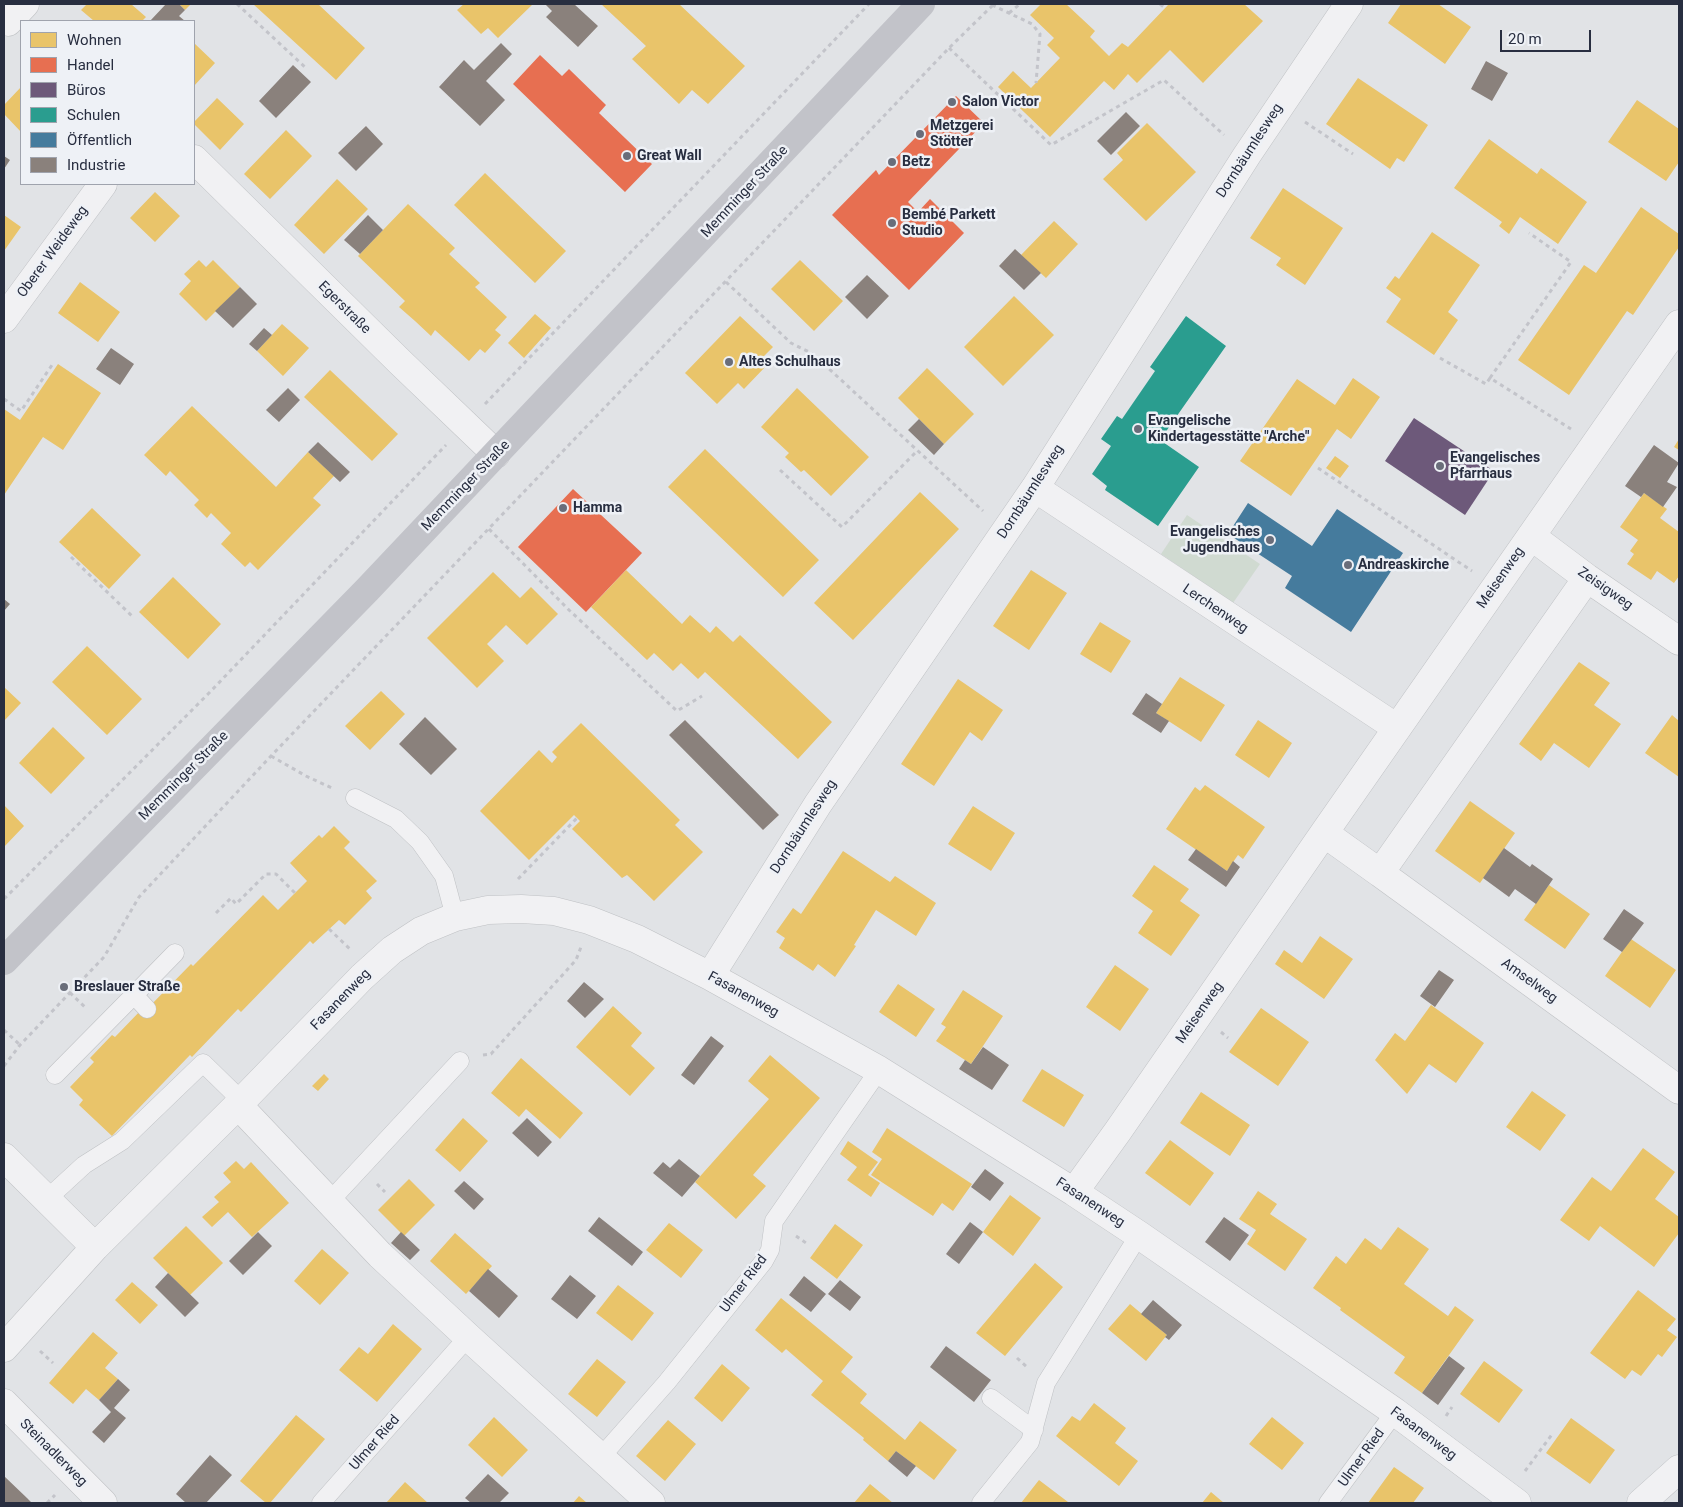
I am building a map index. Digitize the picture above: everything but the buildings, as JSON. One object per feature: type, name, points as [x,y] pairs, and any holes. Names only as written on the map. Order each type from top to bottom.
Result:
[{"type":"main road","name":"Memminger Straße","points":[[4,961],[367,590],[921,4]]},
{"type":"street","name":"Dornbäumlesweg","points":[[710,976],[818,804],[1035,488],[1247,155],[1348,4]]},
{"type":"street","name":"Egerstraße","points":[[195,160],[496,454]]},
{"type":"street","name":"Oberer Weideweg","points":[[4,319],[102,185]]},
{"type":"street","name":"Meisenweg","points":[[1074,1192],[1679,324]]},
{"type":"street","name":"Lerchenweg","points":[[1035,488],[1396,728]]},
{"type":"street","name":"Zeisigweg","points":[[1531,536],[1587,578],[1679,641]]},
{"type":"street","points":[[1324,833],[1380,873],[1587,578]]},
{"type":"street","name":"Amselweg","points":[[1380,873],[1679,1090]]},
{"type":"street","name":"Fasanenweg","points":[[95,1247],[240,1103],[362,977],[392,950],[421,931],[455,917],[488,910],[554,911],[589,920],[637,940],[710,976],[879,1070],[1074,1192],[1138,1235],[1395,1412],[1512,1500]]},
{"type":"street","points":[[240,1103],[329,1202],[380,1255],[651,1503]]},
{"type":"street","points":[[4,1157],[95,1247],[4,1348]]},
{"type":"street","name":"Steinadlerweg","points":[[4,1403],[103,1503]]},
{"type":"street","points":[[1641,1503],[1679,1469]]},
{"type":"lane","points":[[355,798],[396,819],[420,842],[444,876],[455,917]]},
{"type":"lane","points":[[55,1075],[175,953]]},
{"type":"lane","points":[[134,995],[147,1009]]},
{"type":"lane","points":[[47,1199],[84,1165],[122,1142],[199,1059],[240,1103]]},
{"type":"lane","points":[[329,1202],[460,1061]]},
{"type":"lane","name":"Ulmer Ried","points":[[600,1458],[667,1382],[764,1261],[770,1250],[774,1221],[879,1070]]},
{"type":"lane","points":[[981,1503],[1030,1442],[1046,1384],[1138,1235]]},
{"type":"lane","name":"Ulmer Ried","points":[[321,1503],[468,1337]]},
{"type":"lane","points":[[991,1398],[1034,1430]]},
{"type":"lane","name":"Ulmer Ried","points":[[1328,1503],[1395,1412]]},
{"type":"path","points":[[237,4],[306,68]]},
{"type":"path","points":[[4,899],[211,691],[869,4]]},
{"type":"path","points":[[1009,13],[1020,4]]},
{"type":"path","points":[[1160,4],[1165,8]]},
{"type":"path","points":[[4,1066],[20,1045],[104,957],[139,897],[271,756],[949,48],[993,5],[1032,24],[1040,34],[1036,83]]},
{"type":"path","points":[[949,48],[1051,145],[1164,80],[1247,155]]},
{"type":"path","points":[[1280,106],[1353,154]]},
{"type":"path","points":[[1440,358],[1486,384],[1571,262],[1529,233]]},
{"type":"path","points":[[726,282],[791,343],[813,354],[1005,532]]},
{"type":"path","points":[[4,399],[21,411],[52,364]]},
{"type":"path","points":[[1490,378],[1594,444]]},
{"type":"path","points":[[780,470],[842,527],[917,451]]},
{"type":"path","points":[[1318,468],[1495,587]]},
{"type":"path","points":[[489,529],[569,610],[677,711],[702,696]]},
{"type":"path","points":[[71,557],[134,618]]},
{"type":"path","points":[[271,756],[306,776],[355,798]]},
{"type":"path","points":[[488,910],[577,818]]},
{"type":"path","points":[[216,913],[231,898],[236,904],[266,874],[276,874],[295,893]]},
{"type":"path","points":[[460,1061],[490,1054],[497,1047],[576,960],[589,920]]},
{"type":"path","points":[[64,987],[104,1025]]},
{"type":"path","points":[[4,1030],[20,1045]]},
{"type":"path","points":[[1512,1500],[1553,1433]]},
{"type":"shaded area","points":[[1187,515],[1260,564],[1233,603],[1161,554]]},
{"type":"place","name":"Salon Victor","points":[[952,102]]},
{"type":"place","name":"Metzgerei Stötter","points":[[920,134]]},
{"type":"place","name":"Great Wall","points":[[627,156]]},
{"type":"place","name":"Betz","points":[[892,162]]},
{"type":"place","name":"Bembé Parkett Studio","points":[[892,223]]},
{"type":"place","name":"Altes Schulhaus","points":[[729,362]]},
{"type":"place","name":"Evangelische Kindertagesstätte \"Arche\"","points":[[1138,429]]},
{"type":"place","name":"Evangelisches Pfarrhaus","points":[[1440,466]]},
{"type":"place","name":"Hamma","points":[[563,508]]},
{"type":"place","name":"Evangelisches Jugendhaus","points":[[1270,540]]},
{"type":"place","name":"Andreaskirche","points":[[1348,565]]},
{"type":"place","name":"Breslauer Straße","points":[[64,987]]}]
